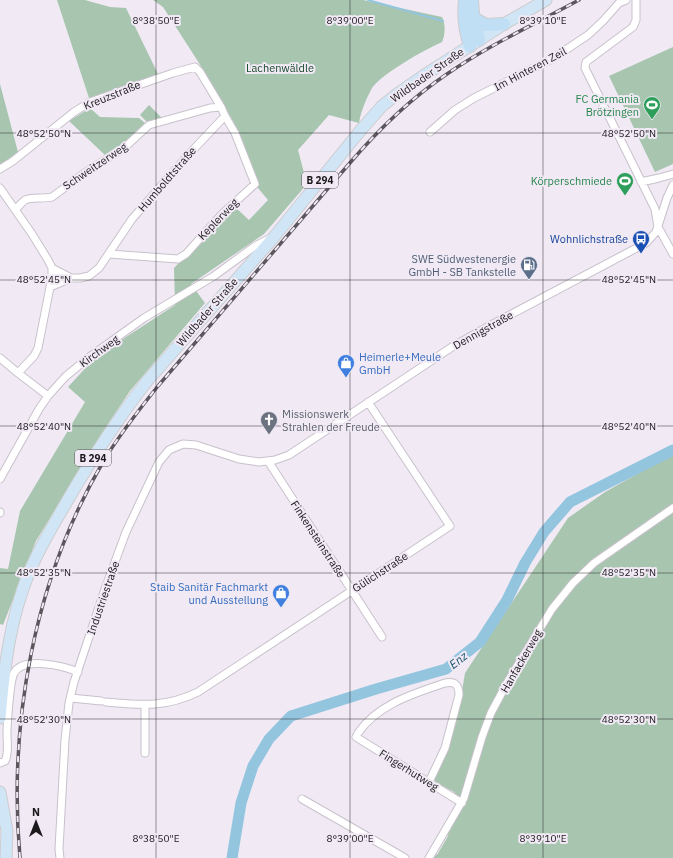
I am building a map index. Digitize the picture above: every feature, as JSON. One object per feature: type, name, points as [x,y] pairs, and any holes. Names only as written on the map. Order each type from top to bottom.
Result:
[{"type":"highway","points":[[465,0],[465,31],[474,43]]},
{"type":"highway","points":[[472,0],[474,43]]},
{"type":"highway","points":[[474,19],[486,25],[504,24]]},
{"type":"main road","name":"Wildbader Straße","points":[[0,718],[11,632],[28,573],[89,464],[132,400],[274,236],[382,106],[409,85],[504,24],[546,0]]},
{"type":"main road","points":[[0,792],[6,831],[6,858]]},
{"type":"street","name":"Im Hinteren Zeil","points":[[430,132],[455,110],[474,98],[552,59],[588,35],[619,3],[626,0]]},
{"type":"street","points":[[636,0],[636,20],[633,26],[586,62],[585,68],[655,209],[658,227],[673,254]]},
{"type":"street","name":"Kreuzstraße","points":[[0,169],[13,161],[74,112],[90,102],[173,73],[195,67],[200,72],[221,107]]},
{"type":"street","points":[[221,107],[225,116]]},
{"type":"street","name":"Schweitzerweg","points":[[16,210],[24,201],[28,199],[46,199],[52,197],[83,174],[124,148],[149,125],[210,108],[221,107]]},
{"type":"street","name":"Humboldtstraße","points":[[50,287],[71,278],[80,278],[95,272],[132,219],[225,116]]},
{"type":"street","name":"Keplerweg","points":[[109,254],[178,259],[186,254],[222,214],[254,184],[235,133],[225,116]]},
{"type":"street","points":[[641,182],[673,174]]},
{"type":"street","points":[[658,227],[667,198],[673,186]]},
{"type":"street","points":[[0,188],[32,234],[52,268],[71,278]]},
{"type":"street","name":"Dennigstraße","points":[[268,461],[283,457],[293,452],[452,346],[639,248],[653,236],[658,227]]},
{"type":"street","name":"Kirchweg","points":[[0,479],[48,396],[65,377],[88,358],[144,318],[214,276],[255,246],[274,236]]},
{"type":"street","points":[[237,260],[245,261],[250,264]]},
{"type":"street","points":[[18,373],[34,356],[38,348],[50,287],[52,268]]},
{"type":"street","points":[[0,358],[48,396]]},
{"type":"street","name":"Gülichstraße","points":[[71,698],[145,705],[165,704],[185,698],[198,692],[450,526],[368,402]]},
{"type":"street","name":"Industriestraße","points":[[60,858],[59,849],[65,740],[71,698],[105,589],[126,532],[159,462],[166,453],[177,445],[190,444],[203,446],[239,458],[260,462],[268,461]]},
{"type":"street","name":"Finkensteinstraße","points":[[268,461],[382,637]]},
{"type":"street","name":"Hanfackerweg","points":[[429,858],[462,803],[468,788],[480,742],[489,718],[510,678],[552,608],[573,583],[594,563],[673,508]]},
{"type":"street","points":[[0,763],[5,761],[7,757],[7,731],[12,678],[16,669],[26,665],[48,664],[78,672]]},
{"type":"street","name":"Fingerhutweg","points":[[429,782],[445,748],[459,695],[459,688],[455,683],[445,683],[398,700],[371,718],[357,735],[429,782],[462,803]]},
{"type":"street","points":[[145,705],[145,754]]},
{"type":"street","points":[[302,799],[405,858]]},
{"type":"green space","points":[[57,0],[85,0],[110,7],[126,8],[158,74],[89,98]]},
{"type":"green space","name":"Lachenwäldle","points":[[153,0],[363,0],[442,17],[445,27],[442,42],[404,62],[377,82],[368,96],[362,110],[359,123],[329,115],[298,150],[307,184],[264,234],[191,284],[205,303],[130,391],[100,436],[36,541],[3,625],[0,624],[0,568],[8,569],[20,511],[85,402],[68,387],[91,362],[175,305],[174,268],[234,206],[249,220],[268,200],[258,188],[233,121],[199,63],[163,7]]},
{"type":"green space","name":"FC Germania Brötzingen","points":[[673,47],[673,164],[655,172],[609,76]]},
{"type":"green space","points":[[0,84],[18,152],[0,165]]},
{"type":"green space","points":[[149,105],[162,118],[147,122],[140,115]]},
{"type":"green space","points":[[90,108],[100,117],[139,118],[145,123],[124,143],[106,156],[69,121]]},
{"type":"green space","points":[[673,454],[673,858],[431,858],[434,852],[437,855],[448,836],[446,833],[463,803],[454,792],[435,782],[435,775],[462,691],[465,673],[568,518],[605,492]]},
{"type":"waterway","points":[[368,0],[443,21]]},
{"type":"waterway","name":"Enz","points":[[232,858],[241,803],[253,766],[269,739],[291,716],[446,669],[480,642],[507,600],[525,563],[544,532],[570,502],[673,450]]},
{"type":"railway","points":[[20,858],[17,807],[18,756],[23,704],[31,654],[43,604],[59,555],[79,507],[109,452],[129,423],[158,386],[360,151],[383,127],[407,104],[463,63],[579,0]]},
{"type":"place","name":"FC Germania Brötzingen","points":[[652,120]]},
{"type":"place","name":"Körperschmiede","points":[[625,196]]},
{"type":"place","name":"Wohnlichstraße","points":[[641,254]]},
{"type":"place","name":"SWE Südwestenergie GmbH - SB Tankstelle","points":[[529,280]]},
{"type":"place","name":"Heimerle+Meule GmbH","points":[[346,378]]},
{"type":"place","name":"Missionswerk Strahlen der Freude","points":[[269,435]]},
{"type":"place","name":"Staib Sanitär Fachmarkt und Ausstellung","points":[[281,608]]}]
